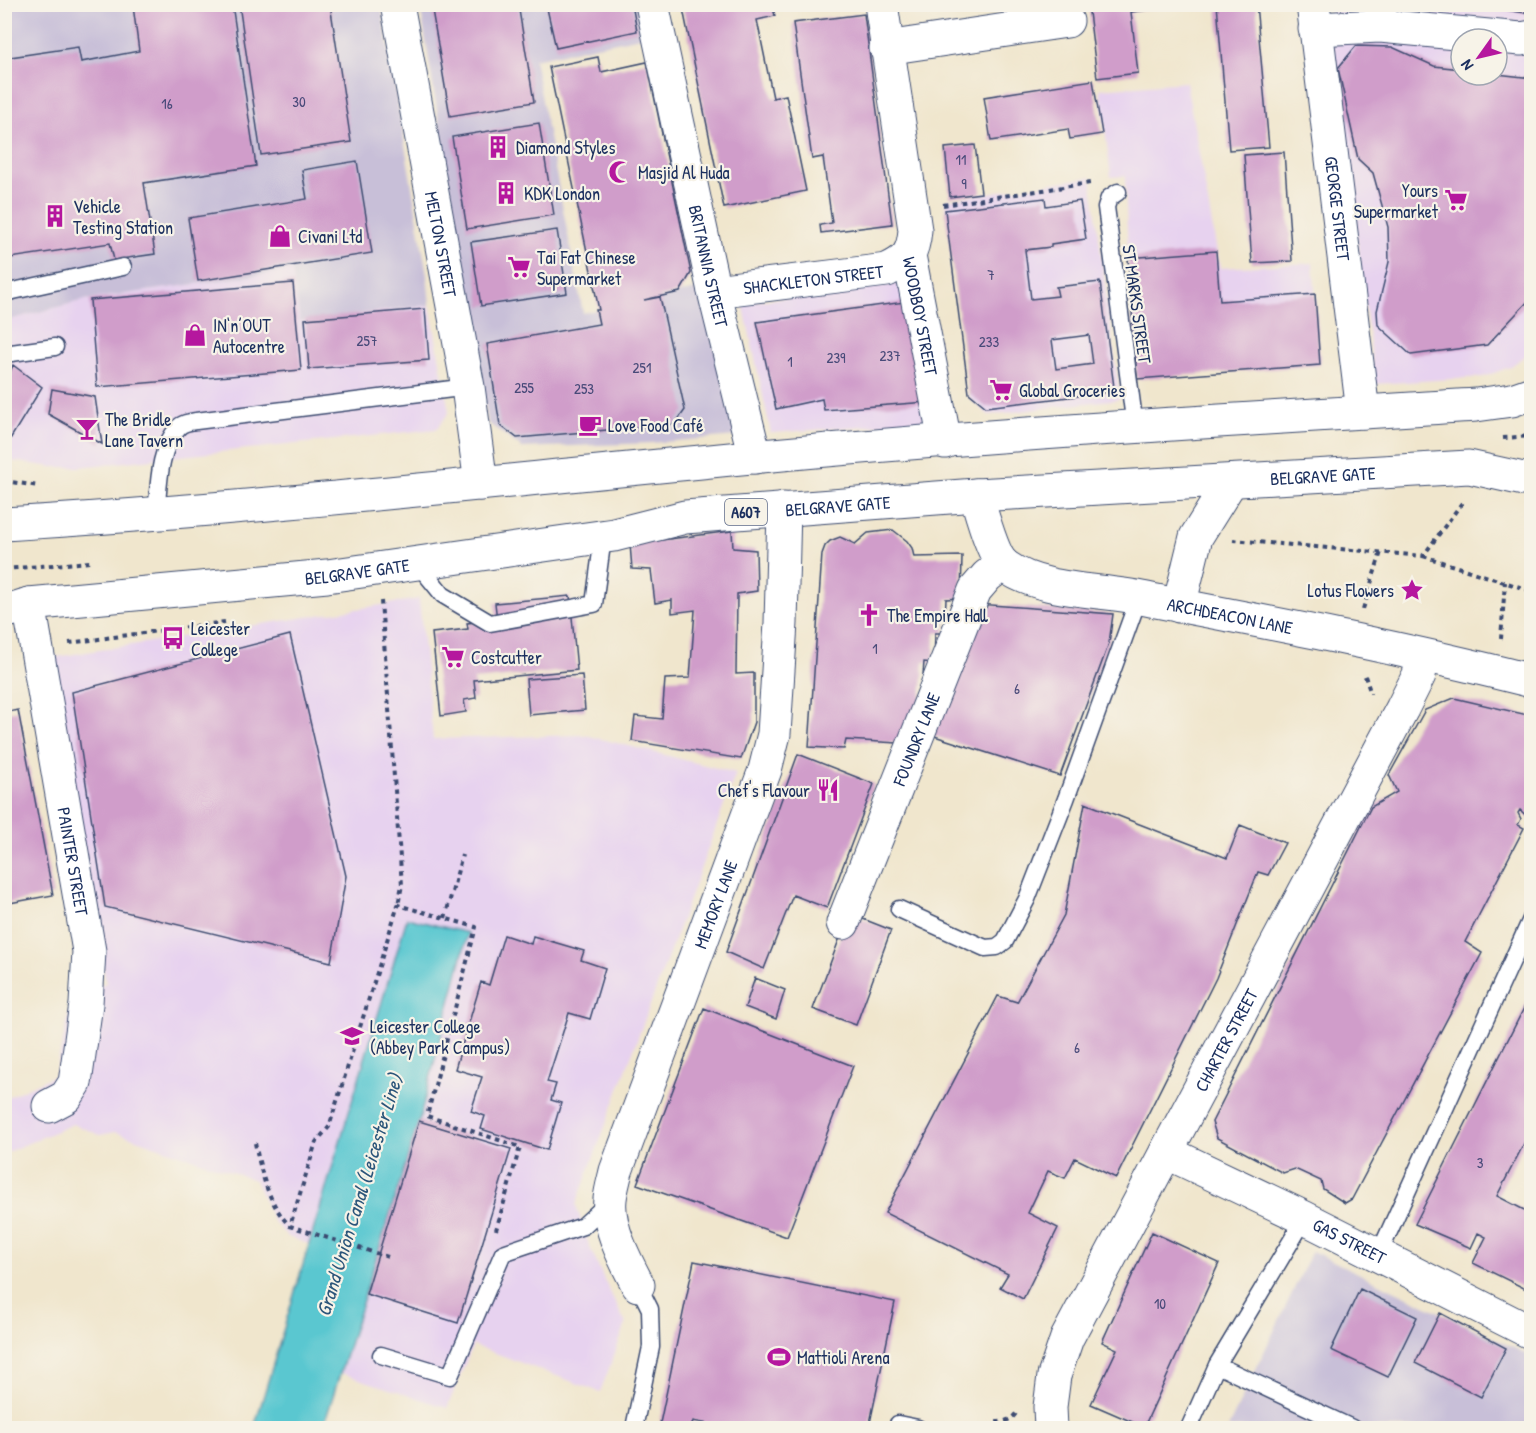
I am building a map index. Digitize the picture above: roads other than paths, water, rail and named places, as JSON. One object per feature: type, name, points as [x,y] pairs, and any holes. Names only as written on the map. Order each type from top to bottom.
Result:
[{"type":"street","name":"MELTON STREET","points":[[397,4],[468,387],[481,484]]},
{"type":"street","name":"BRITANNIA STREET","points":[[652,4],[714,291],[755,457]]},
{"type":"street","name":"WOODBOY STREET","points":[[880,4],[915,231],[914,246],[909,255],[945,442]]},
{"type":"street","points":[[1314,17],[1380,26],[1521,39],[1532,37]]},
{"type":"street","name":"GEORGE STREET","points":[[1314,17],[1363,412]]},
{"type":"street","points":[[886,48],[1066,21]]},
{"type":"street","name":"SHACKLETON STREET","points":[[714,291],[887,270],[899,264],[909,255]]},
{"type":"street","points":[[4,524],[156,515],[755,457],[1135,427],[1494,403],[1532,393]]},
{"type":"street","name":"BELGRAVE GATE","points":[[17,608],[327,576],[603,537],[685,517],[976,495],[1469,467],[1532,481]]},
{"type":"street","points":[[1179,606],[1196,537],[1231,481]]},
{"type":"street","points":[[976,495],[989,537],[1003,564]]},
{"type":"street","name":"MEMORY LANE","points":[[638,1286],[622,1256],[614,1230],[610,1202],[616,1171],[765,770],[774,734],[781,623],[784,509]]},
{"type":"street","name":"ARCHDEACON LANE","points":[[1003,564],[1032,581],[1139,597],[1356,641],[1532,681]]},
{"type":"street","name":"FOUNDRY LANE","points":[[843,923],[975,590],[987,576],[1003,564]]},
{"type":"street","name":"PAINTER STREET","points":[[17,608],[36,648],[89,951],[86,1004],[75,1083],[66,1097],[49,1106]]},
{"type":"street","name":"CHARTER STREET","points":[[1051,1428],[1050,1407],[1054,1376],[1067,1338],[1402,709],[1419,675],[1423,656]]},
{"type":"street","name":"GAS STREET","points":[[1166,1152],[1305,1218],[1532,1333]]},
{"type":"lane","name":"ST MARKS STREET","points":[[1113,195],[1106,207],[1108,239],[1135,427]]},
{"type":"lane","points":[[4,293],[123,267]]},
{"type":"lane","points":[[4,354],[55,347]]},
{"type":"lane","points":[[156,515],[165,453],[171,438],[180,426],[196,421],[468,387]]},
{"type":"lane","points":[[417,563],[443,595],[490,623],[594,604],[603,537]]},
{"type":"lane","points":[[899,909],[986,948],[997,947],[1005,941],[1027,899],[1066,800],[1139,597]]},
{"type":"lane","points":[[1378,1256],[1532,917]]},
{"type":"lane","points":[[381,1355],[450,1376],[503,1253],[583,1226],[610,1202]]},
{"type":"lane","points":[[1189,1428],[1217,1365],[1305,1218]]},
{"type":"lane","points":[[634,1428],[651,1347],[650,1309],[638,1286]]},
{"type":"lane","points":[[1217,1365],[1352,1428]]},
{"type":"lane","points":[[898,1424],[918,1428]]},
{"type":"water","name":"Grand Union Canal (Leicester Line)","points":[[407,918],[468,933],[419,1121],[323,1428],[254,1428]]},
{"type":"place","name":"Diamond Styles","points":[[498,147]]},
{"type":"place","name":"Masjid Al Huda","points":[[620,172]]},
{"type":"place","name":"KDK London","points":[[506,193]]},
{"type":"place","name":"Yours Supermarket","points":[[1456,200]]},
{"type":"place","name":"Vehicle Testing Station","points":[[55,216]]},
{"type":"place","name":"Civani Ltd","points":[[280,236]]},
{"type":"place","name":"Tai Fat Chinese Supermarket","points":[[519,267]]},
{"type":"place","name":"IN‘n’OUT Autocentre","points":[[195,335]]},
{"type":"place","name":"Global Groceries","points":[[1001,390]]},
{"type":"place","name":"Love Food Café","points":[[590,425]]},
{"type":"place","name":"The Bridle Lane Tavern","points":[[87,429]]},
{"type":"place","name":"Lotus Flowers","points":[[1412,590]]},
{"type":"place","name":"The Empire Hall","points":[[869,615]]},
{"type":"place","name":"Leicester College","points":[[173,638]]},
{"type":"place","name":"Costcutter","points":[[453,657]]},
{"type":"place","name":"Chef's Flavour","points":[[828,790]]},
{"type":"place","name":"Leicester College (Abbey Park Campus)","points":[[352,1036]]},
{"type":"place","name":"Mattioli Arena","points":[[779,1357]]}]
